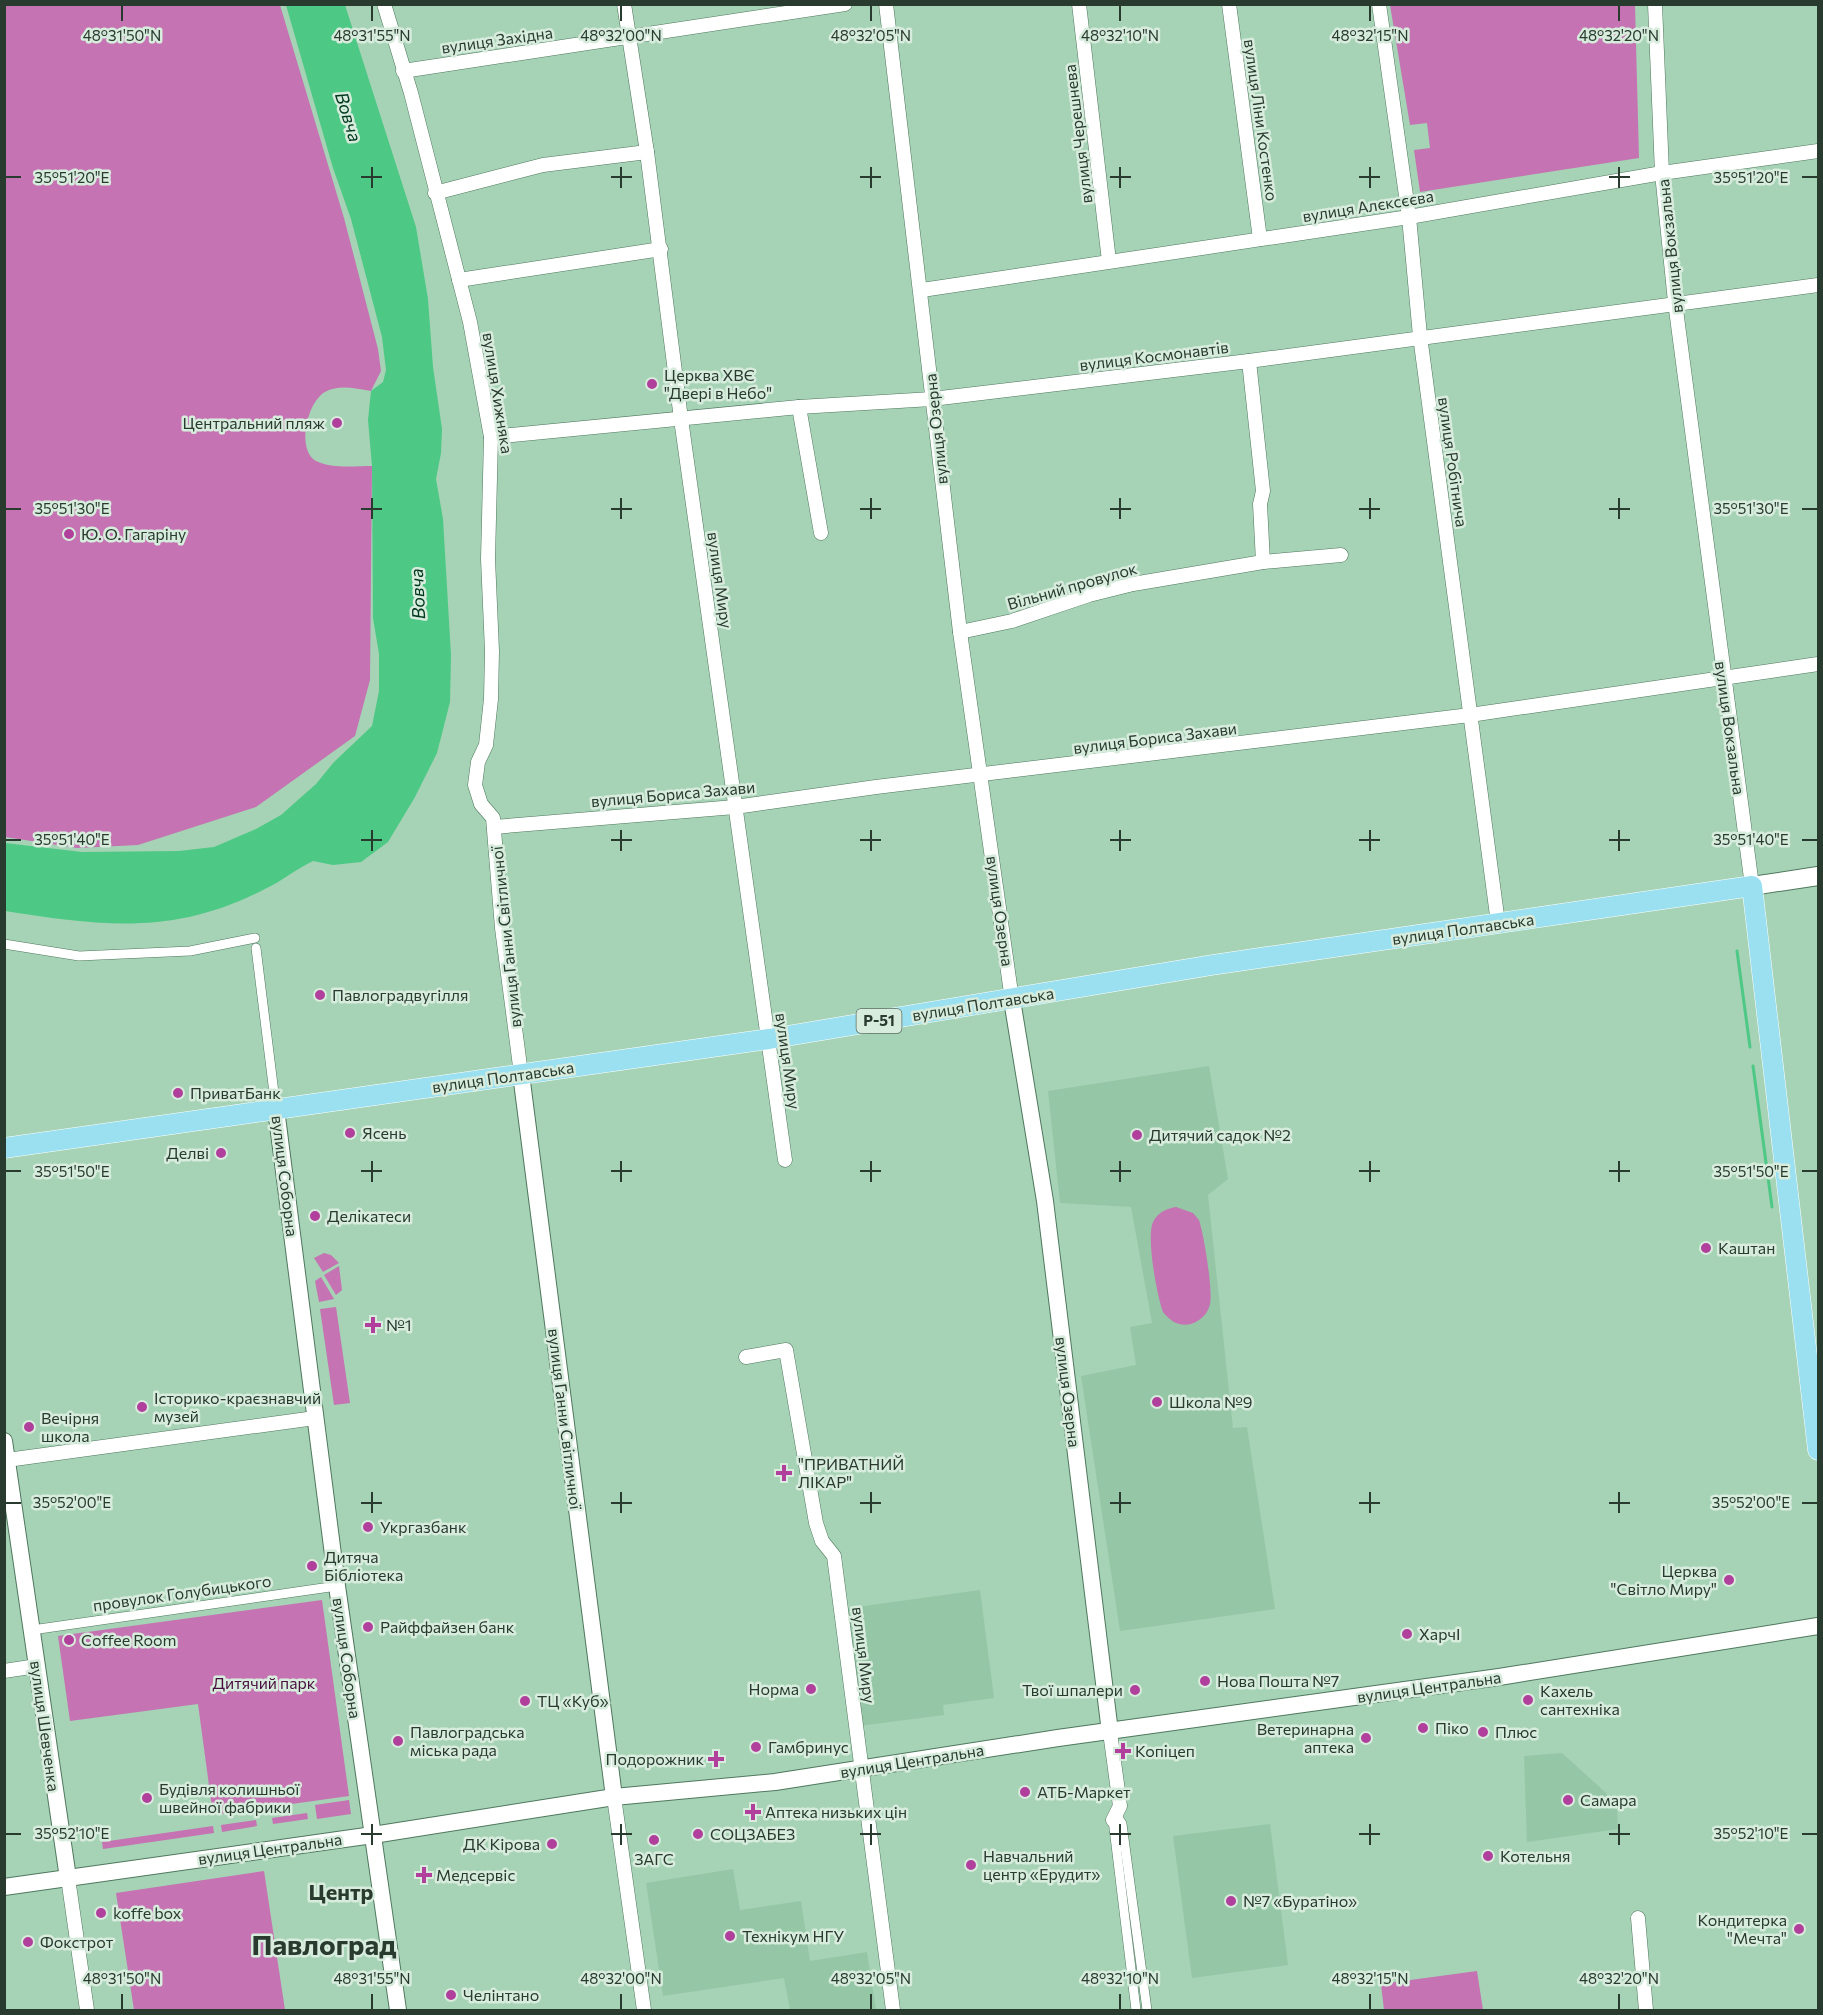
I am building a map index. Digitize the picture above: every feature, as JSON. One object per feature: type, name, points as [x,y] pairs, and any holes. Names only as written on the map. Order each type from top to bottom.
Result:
[{"type":"main road","name":"вулиця Полтавська","points":[[4,1148],[769,1039],[1212,965],[1818,876]]},
{"type":"main road","name":"вулиця Вокзальна","points":[[1752,886],[1818,1450]]},
{"type":"street","name":"вулиця Хижняка","points":[[384,4],[459,280],[491,436],[488,559],[492,651],[491,699],[486,745],[478,762],[475,785],[481,804],[493,818],[494,827]]},
{"type":"street","name":"вулиця Миру","points":[[624,4],[661,249],[681,419],[785,1160]]},
{"type":"street","name":"вулиця Західна","points":[[403,71],[844,4]]},
{"type":"street","name":"вулиця Озерна","points":[[886,4],[922,290],[932,399],[960,632],[1012,1000],[1045,1201],[1120,1806],[1115,1818],[1136,2010]]},
{"type":"street","name":"вулиця Черешнева","points":[[1079,4],[1108,261]]},
{"type":"street","name":"вулиця Ліни Костенко","points":[[1229,4],[1260,239]]},
{"type":"street","name":"вулиця Робітнича","points":[[1379,4],[1409,217],[1420,336],[1498,923]]},
{"type":"street","name":"вулиця Вокзальна","points":[[1655,4],[1662,173],[1675,302],[1752,886]]},
{"type":"street","name":"вулиця Алєксєєва","points":[[922,290],[1409,217],[1662,173],[1818,151]]},
{"type":"street","points":[[435,193],[543,165],[647,152]]},
{"type":"street","points":[[459,280],[661,249]]},
{"type":"street","name":"вулиця Космонавтів","points":[[491,436],[799,407],[932,399],[1249,361],[1420,336],[1818,285]]},
{"type":"street","points":[[1249,361],[1263,490],[1260,504],[1263,562]]},
{"type":"street","points":[[799,407],[821,534]]},
{"type":"street","name":"Вільний провулок","points":[[960,632],[1012,621],[1089,595],[1133,584],[1263,562],[1341,555]]},
{"type":"street","name":"вулиця Бориса Захави","points":[[494,827],[735,807],[876,787],[1470,715],[1818,664]]},
{"type":"street","name":"вулиця Ганни Світличної","points":[[494,827],[502,928],[614,1797],[644,2010]]},
{"type":"street","name":"вулиця Соборна","points":[[4,944],[79,956],[190,951],[256,943],[337,1586],[398,2010]]},
{"type":"street","name":"вулиця Миру","points":[[746,1357],[786,1350],[816,1523],[822,1541],[834,1556],[893,2010]]},
{"type":"street","points":[[7,1460],[315,1418]]},
{"type":"street","name":"вулиця Шевченка","points":[[4,1441],[87,2010]]},
{"type":"street","name":"провулок Голубицького","points":[[32,1630],[337,1586]]},
{"type":"street","name":"вулиця Центральна","points":[[4,1887],[373,1835],[614,1797],[775,1782],[1499,1677],[1818,1626]]},
{"type":"street","points":[[4,1671],[37,1666]]},
{"type":"street","name":"вулиця Озерна","points":[[1115,1818],[1122,1824],[1146,2010]]},
{"type":"street","points":[[1638,1918],[1646,2010]]},
{"type":"shaded area","name":"Школа №9","points":[[1209,1066],[1228,1179],[1208,1195],[1233,1428],[1247,1427],[1275,1609],[1120,1631],[1081,1376],[1136,1365],[1130,1327],[1152,1323],[1131,1207],[1060,1203],[1048,1091]]},
{"type":"shaded area","points":[[980,1590],[994,1698],[943,1705],[944,1715],[859,1726],[843,1609]]},
{"type":"shaded area","name":"Самара","points":[[1562,1753],[1605,1792],[1617,1809],[1618,1829],[1527,1842],[1524,1756]]},
{"type":"shaded area","name":"№7 «Буратіно»","points":[[1270,1824],[1288,1965],[1192,1978],[1173,1836]]},
{"type":"shaded area","name":"Технікум НГУ","points":[[733,1869],[740,1910],[801,1901],[810,1961],[867,1952],[876,2010],[790,2010],[784,1978],[663,1996],[646,1883]]},
{"type":"green space","points":[[4,5],[280,5],[344,218],[378,349],[381,371],[371,391],[342,388],[325,392],[313,405],[305,437],[310,455],[322,464],[351,467],[372,466],[370,680],[355,736],[256,807],[138,845],[77,848],[5,837]]},
{"type":"green space","points":[[1390,5],[1635,5],[1639,158],[1420,192],[1414,150],[1430,148],[1427,123],[1410,125]]},
{"type":"green space","points":[[1176,1207],[1193,1213],[1199,1220],[1211,1297],[1203,1317],[1187,1325],[1175,1322],[1163,1312],[1155,1280],[1152,1253],[1153,1222],[1163,1212]]},
{"type":"green space","points":[[324,1253],[331,1255],[339,1263],[323,1272],[314,1258]]},
{"type":"green space","points":[[339,1266],[342,1290],[336,1295],[324,1275]]},
{"type":"green space","points":[[321,1277],[334,1299],[319,1302],[315,1281]]},
{"type":"green space","points":[[336,1307],[350,1403],[334,1405],[320,1309]]},
{"type":"green space","name":"Дитячий парк","points":[[322,1600],[349,1796],[213,1815],[198,1704],[70,1721],[58,1636]]},
{"type":"green space","points":[[349,1800],[351,1814],[317,1819],[315,1805]]},
{"type":"green space","points":[[307,1813],[308,1819],[273,1824],[272,1818]]},
{"type":"green space","points":[[256,1820],[257,1826],[222,1832],[221,1825]]},
{"type":"green space","points":[[213,1826],[214,1833],[103,1849],[102,1842]]},
{"type":"green space","points":[[264,1871],[285,2010],[134,2010],[116,1893]]},
{"type":"green space","points":[[1477,1971],[1483,2010],[1384,2010],[1381,1984]]},
{"type":"water","name":"Вовча","points":[[286,5],[345,5],[416,227],[428,299],[433,367],[442,429],[441,453],[436,479],[443,519],[451,655],[450,702],[437,753],[415,797],[388,842],[361,862],[333,865],[313,861],[271,886],[232,904],[168,921],[106,923],[5,911],[5,843],[82,852],[179,851],[214,847],[256,829],[281,815],[316,784],[334,762],[372,726],[379,691],[379,654],[373,618],[372,466],[368,420],[371,391],[383,382],[386,370],[382,337],[351,219],[333,168]]},
{"type":"waterway","points":[[1737,951],[1750,1047]]},
{"type":"waterway","points":[[1753,1066],[1772,1207]]},
{"type":"place","name":"Церква ХВЄ \"Двері в Небо\"","points":[[652,384]]},
{"type":"place","name":"Центральний пляж","points":[[337,423]]},
{"type":"place","name":"Ю. О. Гагаріну","points":[[69,534]]},
{"type":"place","name":"Павлоградвугілля","points":[[320,995]]},
{"type":"place","name":"ПриватБанк","points":[[178,1093]]},
{"type":"place","name":"Ясень","points":[[350,1133]]},
{"type":"place","name":"Дитячий садок №2","points":[[1137,1135]]},
{"type":"place","name":"Делві","points":[[221,1153]]},
{"type":"place","name":"Делiкатеси","points":[[315,1216]]},
{"type":"place","name":"Каштан","points":[[1706,1248]]},
{"type":"place","name":"№1","points":[[373,1325]]},
{"type":"place","name":"Школа №9","points":[[1157,1402]]},
{"type":"place","name":"Історико-краєзнавчий музей","points":[[142,1407]]},
{"type":"place","name":"Вечірня школа","points":[[29,1427]]},
{"type":"place","name":"\"ПРИВАТНИЙ ЛІКАР\"","points":[[784,1473]]},
{"type":"place","name":"Укргазбанк","points":[[368,1527]]},
{"type":"place","name":"Дитяча Бiблiотека","points":[[312,1566]]},
{"type":"place","name":"Церква \"Світло Миру\"","points":[[1729,1580]]},
{"type":"place","name":"Райффайзен банк","points":[[368,1627]]},
{"type":"place","name":"ХарчI","points":[[1407,1634]]},
{"type":"place","name":"Coffee Room","points":[[69,1640]]},
{"type":"place","name":"Нова Пошта №7","points":[[1205,1681]]},
{"type":"place","name":"Норма","points":[[811,1689]]},
{"type":"place","name":"Твої шпалери","points":[[1135,1690]]},
{"type":"place","name":"Кахель сантехніка","points":[[1528,1700]]},
{"type":"place","name":"ТЦ «Куб»","points":[[525,1701]]},
{"type":"place","name":"Піко","points":[[1423,1728]]},
{"type":"place","name":"Плюс","points":[[1483,1732]]},
{"type":"place","name":"Ветеринарна аптека","points":[[1366,1738]]},
{"type":"place","name":"Павлоградська міська рада","points":[[398,1741]]},
{"type":"place","name":"Гамбринус","points":[[756,1747]]},
{"type":"place","name":"Копiцеп","points":[[1123,1751]]},
{"type":"place","name":"Подорожник","points":[[716,1759]]},
{"type":"place","name":"АТБ-Маркет","points":[[1025,1792]]},
{"type":"place","name":"Будівля колишньої швейної фабрики","points":[[147,1798]]},
{"type":"place","name":"Самара","points":[[1568,1800]]},
{"type":"place","name":"Аптека низьких цін","points":[[753,1812]]},
{"type":"place","name":"СОЦЗАБЕЗ","points":[[698,1834]]},
{"type":"place","name":"ЗАГС","points":[[654,1840]]},
{"type":"place","name":"ДК Кірова","points":[[552,1844]]},
{"type":"place","name":"Котельня","points":[[1488,1856]]},
{"type":"place","name":"Навчальний центр «Ерудит»","points":[[971,1865]]},
{"type":"place","name":"Медсервіс","points":[[424,1875]]},
{"type":"place","name":"№7 «Буратіно»","points":[[1231,1901]]},
{"type":"place","name":"koffe box","points":[[101,1913]]},
{"type":"place","name":"Кондитерка \"Мечта\"","points":[[1799,1929]]},
{"type":"place","name":"Технікум НГУ","points":[[730,1936]]},
{"type":"place","name":"Фокстрот","points":[[28,1942]]},
{"type":"place","name":"Челінтано","points":[[451,1995]]},
{"type":"district","name":"Центр","points":[[341,1892]]},
{"type":"district","name":"Павлоград","points":[[324,1945]]}]
